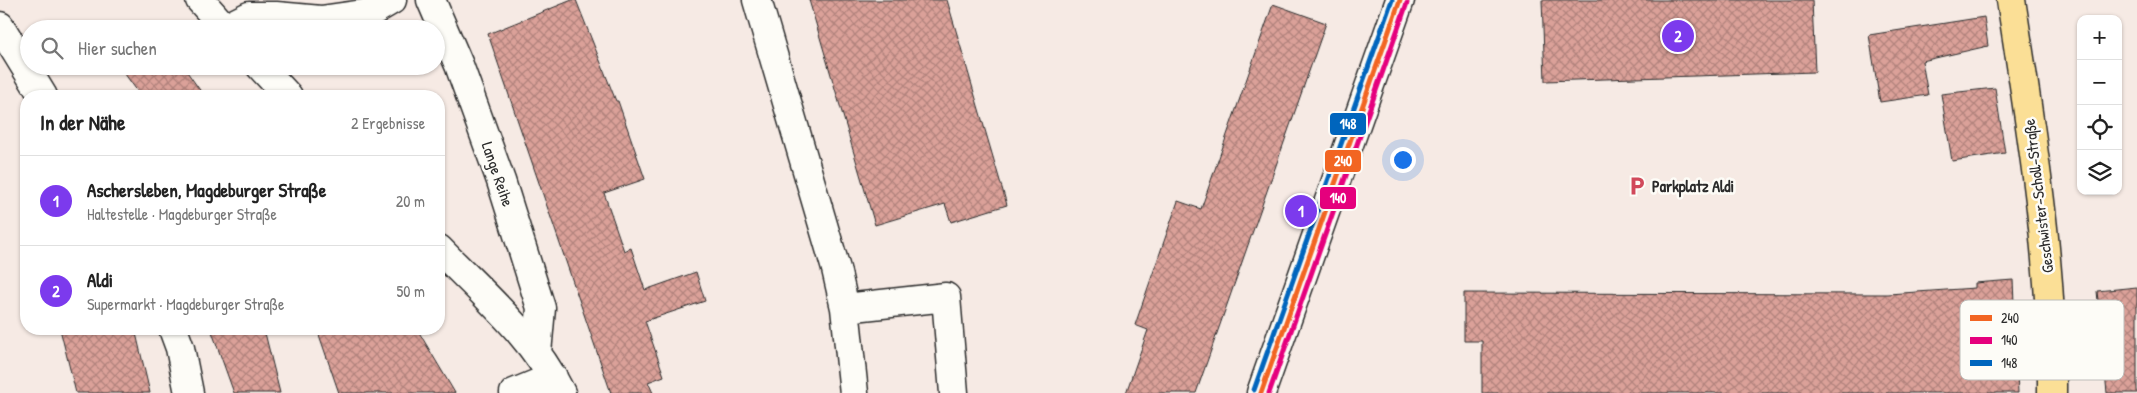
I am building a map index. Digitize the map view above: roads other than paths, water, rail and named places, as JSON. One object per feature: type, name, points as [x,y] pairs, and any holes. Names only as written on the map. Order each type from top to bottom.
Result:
[{"type":"main road","name":"Geschwister-Scholl-Straße","points":[[2011,0],[2037,170],[2048,300]]},
{"type":"main road","name":"Geschwister-Scholl-Straße","points":[[2051,380],[2052,393]]},
{"type":"street","points":[[200,0],[217,20]]},
{"type":"street","points":[[242,20],[250,16],[276,16],[321,20],[370,13],[392,0]]},
{"type":"street","name":"Lange Reihe","points":[[431,0],[440,20]]},
{"type":"street","points":[[757,0],[836,269],[845,308],[854,393]]},
{"type":"street","points":[[1261,393],[1400,0]]},
{"type":"street","points":[[0,26],[20,59]]},
{"type":"street","name":"Lange Reihe","points":[[445,32],[459,65],[498,172],[541,308],[538,353]]},
{"type":"street","points":[[30,75],[39,90]]},
{"type":"street","points":[[268,75],[282,90]]},
{"type":"street","points":[[445,255],[509,320],[538,353],[557,385],[514,393]]},
{"type":"street","points":[[845,308],[946,297],[954,393]]},
{"type":"street","points":[[175,335],[180,348],[189,393]]},
{"type":"place","name":"Aldi","points":[[1678,36]]},
{"type":"place","name":"Parkplatz Aldi","points":[[1637,186]]},
{"type":"place","name":"Aschersleben, Magdeburger Straße","points":[[1301,211]]}]
